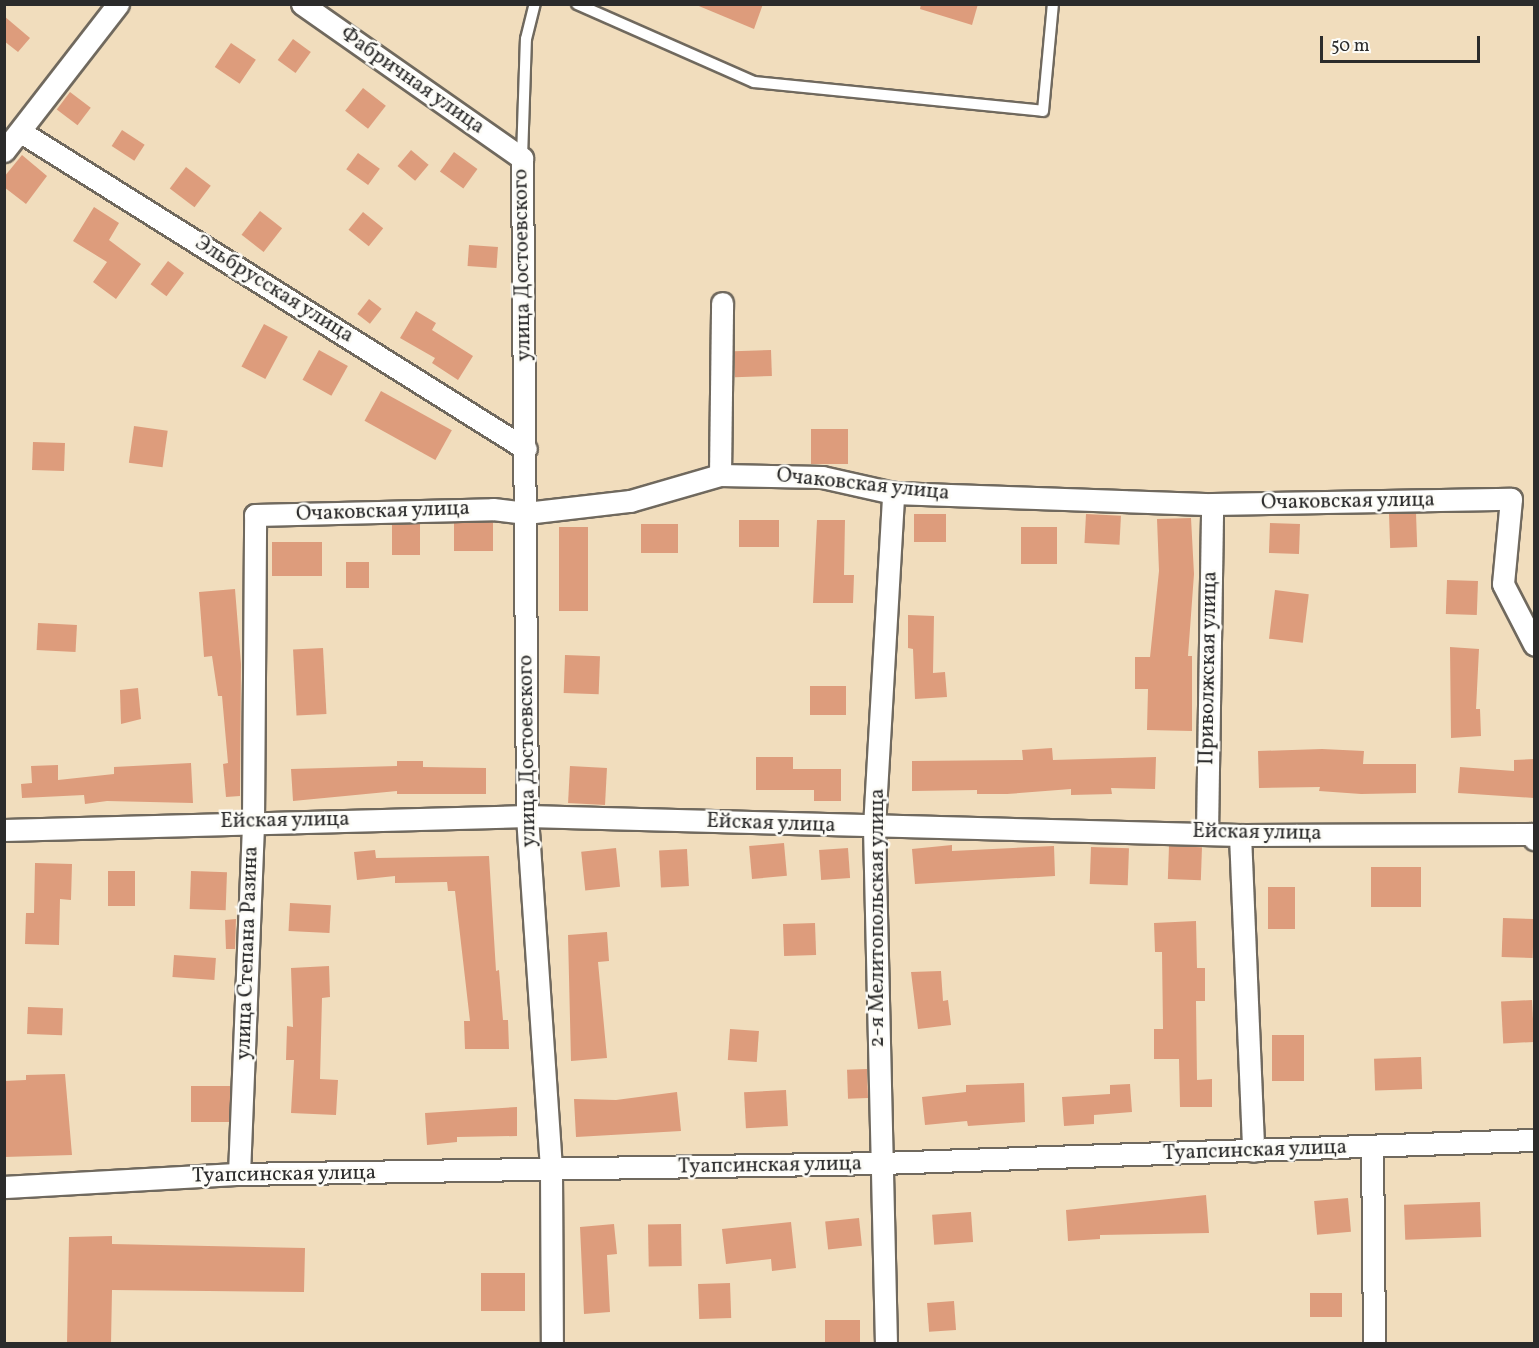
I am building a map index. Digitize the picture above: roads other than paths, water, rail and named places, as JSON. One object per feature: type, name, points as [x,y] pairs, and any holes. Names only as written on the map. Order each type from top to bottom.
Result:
[{"type":"street","points":[[4,151],[118,4]]},
{"type":"street","name":"Фабричная улица","points":[[302,4],[522,158]]},
{"type":"street","name":"Эльбрусская улица","points":[[21,132],[526,449]]},
{"type":"street","name":"улица Достоевского","points":[[522,158],[527,816],[551,1171],[552,1344]]},
{"type":"street","points":[[720,475],[722,303]]},
{"type":"street","name":"Очаковская улица","points":[[255,516],[493,509],[526,513],[630,501],[720,475],[822,477],[893,493],[1212,504],[1511,499],[1503,584],[1534,644]]},
{"type":"street","name":"2-я Мелитопольская улица","points":[[886,1344],[874,827],[893,493]]},
{"type":"street","name":"Приволжская улица","points":[[1207,832],[1212,504]]},
{"type":"street","name":"улица Степана Разина","points":[[239,1174],[253,821],[255,516]]},
{"type":"street","name":"Ейская улица","points":[[4,830],[253,821],[527,816],[874,827],[1207,832],[1240,835],[1531,834],[1534,839]]},
{"type":"street","points":[[1240,835],[1253,1151]]},
{"type":"street","name":"Туапсинская улица","points":[[4,1187],[239,1174],[551,1171],[880,1163],[1534,1140]]},
{"type":"street","points":[[1372,1146],[1374,1344]]},
{"type":"lane","points":[[522,158],[526,39],[535,4]]},
{"type":"lane","points":[[577,4],[754,82],[1043,111],[1053,4]]}]
